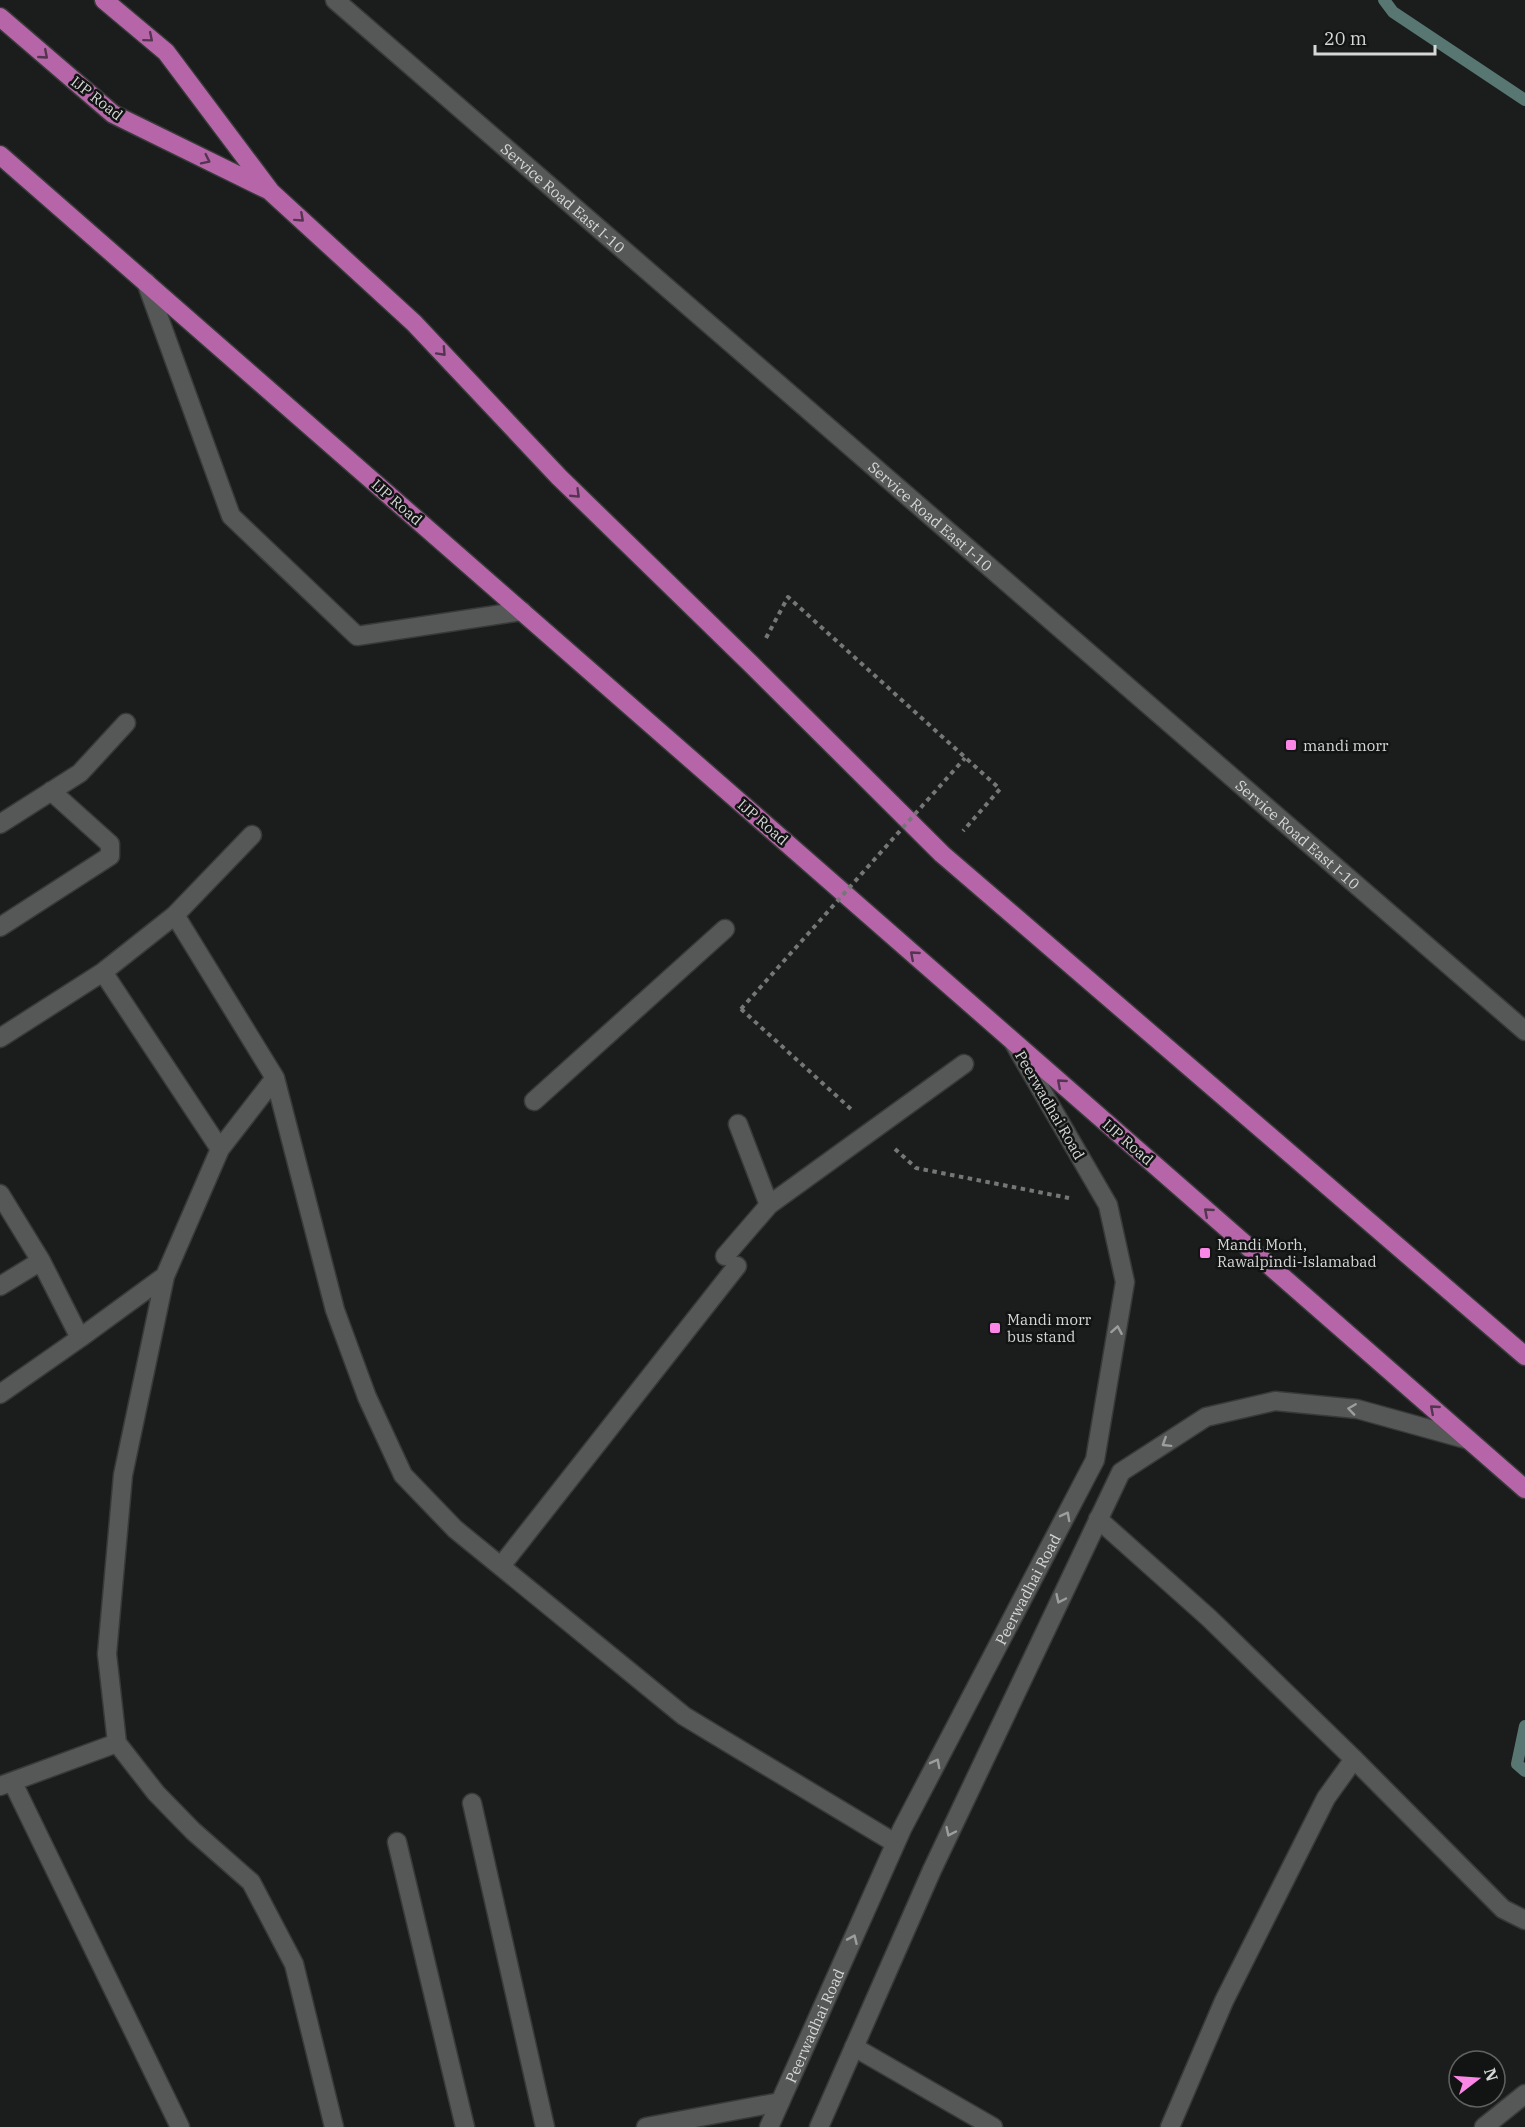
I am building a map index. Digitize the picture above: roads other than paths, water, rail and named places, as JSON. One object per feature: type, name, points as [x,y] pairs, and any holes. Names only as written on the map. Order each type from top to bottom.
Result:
[{"type":"highway","name":"IJP Road","points":[[104,0],[166,52],[272,192],[414,322],[559,477],[942,854],[1525,1356]]},
{"type":"highway","name":"IJP Road","points":[[0,17],[113,114],[272,192]]},
{"type":"highway","name":"IJP Road","points":[[0,154],[1525,1489]]},
{"type":"street","name":"Service Road East I-10","points":[[334,0],[1525,1030]]},
{"type":"street","points":[[146,282],[231,516],[357,636],[522,611]]},
{"type":"street","points":[[0,824],[80,773],[126,723]]},
{"type":"street","points":[[0,927],[110,856],[110,844],[51,791]]},
{"type":"street","points":[[0,1038],[103,972],[175,915],[252,835]]},
{"type":"street","points":[[175,915],[275,1078],[335,1310],[367,1397],[403,1475],[455,1529],[684,1716],[895,1843]]},
{"type":"street","points":[[534,1101],[725,929]]},
{"type":"street","points":[[103,972],[220,1149]]},
{"type":"street","name":"Peerwadhai Road","points":[[769,2127],[895,1843],[1095,1460],[1125,1282],[1108,1205],[1012,1040]]},
{"type":"street","points":[[501,1566],[731,1261],[769,1205],[964,1064]]},
{"type":"street","points":[[275,1078],[220,1149],[165,1276],[123,1475],[107,1654],[117,1743],[156,1793],[193,1831],[251,1882],[294,1964],[334,2127]]},
{"type":"street","points":[[738,1124],[769,1205]]},
{"type":"street","points":[[0,1194],[41,1261],[80,1338]]},
{"type":"street","points":[[0,1286],[41,1261]]},
{"type":"street","points":[[0,1394],[165,1276]]},
{"type":"street","points":[[819,2127],[932,1870],[1121,1472],[1206,1417],[1275,1401],[1357,1409],[1469,1440]]},
{"type":"street","points":[[1098,1519],[1209,1618],[1503,1908],[1525,1920]]},
{"type":"street","points":[[117,1743],[6,1785],[180,2127]]},
{"type":"street","points":[[1170,2127],[1224,2001],[1326,1798],[1354,1759]]},
{"type":"street","points":[[472,1803],[545,2127]]},
{"type":"street","points":[[397,1842],[465,2127]]},
{"type":"street","points":[[854,2047],[993,2127]]},
{"type":"street","points":[[1484,2127],[1525,2094]]},
{"type":"street","points":[[646,2127],[780,2102]]},
{"type":"waterway","points":[[1384,0],[1393,12],[1525,100]]},
{"type":"waterway","points":[[1525,1726],[1517,1764],[1525,1771]]},
{"type":"place","name":"mandi morr","points":[[1291,745]]},
{"type":"place","name":"Mandi Morh, Rawalpindi-Islamabad","points":[[1205,1253]]},
{"type":"place","name":"Mandi morr bus stand","points":[[995,1328]]}]
